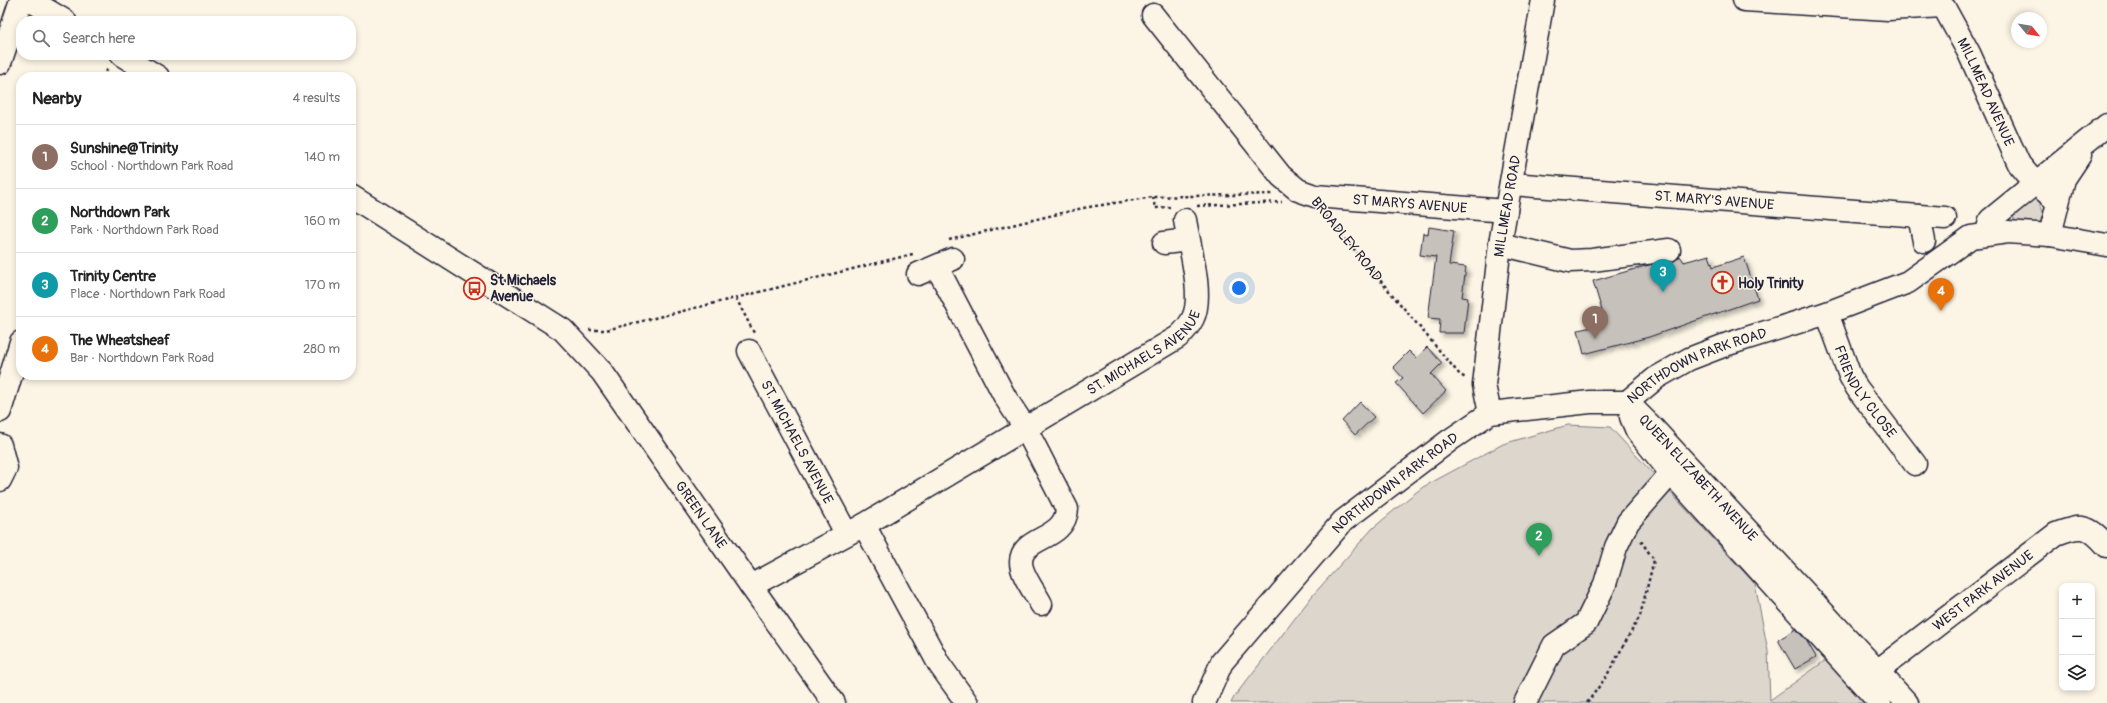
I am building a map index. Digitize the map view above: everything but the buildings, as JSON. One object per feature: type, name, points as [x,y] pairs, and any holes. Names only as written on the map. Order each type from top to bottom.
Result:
[{"type":"street","points":[[0,63],[21,0]]},
{"type":"street","points":[[30,0],[57,16]]},
{"type":"street","name":"MILLMEAD ROAD","points":[[1490,413],[1484,385],[1500,244],[1543,0]]},
{"type":"street","points":[[1744,0],[1892,4],[1941,3]]},
{"type":"street","name":"MILLMEAD AVENUE","points":[[1941,3],[1969,53],[2019,164],[2035,183],[2057,201]]},
{"type":"street","name":"BROADLEY ROAD","points":[[1153,15],[1281,176],[1298,190],[1315,196]]},
{"type":"street","points":[[130,60],[150,72]]},
{"type":"street","points":[[1987,234],[1990,220],[2107,125]]},
{"type":"street","points":[[2050,235],[2057,201],[2064,179],[2089,140]]},
{"type":"street","name":"ST. MARY'S AVENUE","points":[[1511,184],[1945,218]]},
{"type":"street","name":"ST MARYS AVENUE","points":[[1315,196],[1506,211]]},
{"type":"street","name":"GREEN LANE","points":[[356,199],[563,330],[602,372],[750,586],[834,703]]},
{"type":"street","points":[[1919,216],[1924,241]]},
{"type":"street","points":[[1164,243],[1186,222]]},
{"type":"street","name":"ST. MICHAELS AVENUE","points":[[750,586],[855,529],[1026,429],[1178,337],[1187,329],[1194,317],[1196,303],[1196,289],[1186,222]]},
{"type":"street","name":"NORTHDOWN PARK ROAD","points":[[1204,703],[1222,662],[1343,521],[1450,440],[1490,413],[1590,402],[1627,402],[1656,378],[1690,359],[1728,344],[1828,313],[1908,282],[1971,237],[2008,232],[2050,235],[2107,245]]},
{"type":"street","points":[[1500,244],[1570,261],[1592,260],[1669,250]]},
{"type":"street","points":[[936,267],[1005,397],[1026,429],[1067,509],[1066,519],[1060,528],[1025,549],[1020,562],[1041,604]]},
{"type":"street","name":"FRIENDLY CLOSE","points":[[1828,313],[1850,376],[1857,388],[1915,464]]},
{"type":"street","name":"ST. MICHAELS AVENUE","points":[[748,351],[855,529],[939,664],[967,703]]},
{"type":"street","points":[[0,411],[16,358]]},
{"type":"street","name":"QUEEN ELIZABETH AVENUE","points":[[1627,402],[1637,431],[1670,473],[1727,522]]},
{"type":"street","name":"QUEEN ELIZABETH AVENUE","points":[[1627,402],[1727,522],[1870,677],[1906,703]]},
{"type":"street","points":[[0,445],[6,468],[0,480]]},
{"type":"street","points":[[1525,703],[1554,645],[1586,623],[1605,584],[1616,547],[1628,522],[1670,473]]},
{"type":"street","name":"WEST PARK AVENUE","points":[[1870,677],[2056,534],[2074,527],[2094,531],[2107,546]]},
{"type":"street","name":"QUEEN ELIZABETH AVENUE","points":[[1870,677],[1880,703]]},
{"type":"path","points":[[1153,197],[1155,208],[1186,222],[1315,196]]},
{"type":"path","name":"BROADLEY ROAD","points":[[1315,196],[1324,214],[1460,375],[1484,385]]},
{"type":"path","points":[[736,298],[760,345],[748,351]]},
{"type":"path","points":[[1587,703],[1606,677],[1640,616],[1654,560],[1628,522]]},
{"type":"shaded area","points":[[2031,194],[2038,197],[2043,213],[2040,223],[2020,225],[2014,220],[2013,213]]},
{"type":"shaded area","points":[[1568,425],[1610,427],[1755,584],[1768,651],[1770,700],[1826,660],[1865,703],[1231,703],[1234,697],[1313,595],[1373,528],[1410,497],[1423,487],[1503,444]]},
{"type":"place","name":"Holy Trinity","points":[[1722,283]]},
{"type":"place","name":"St Michaels Avenue","points":[[475,288]]},
{"type":"place","name":"Trinity Centre","points":[[1663,292]]},
{"type":"place","name":"The Wheatsheaf","points":[[1941,311]]},
{"type":"place","name":"Sunshine@Trinity","points":[[1595,339]]},
{"type":"place","name":"Northdown Park","points":[[1539,556]]}]
